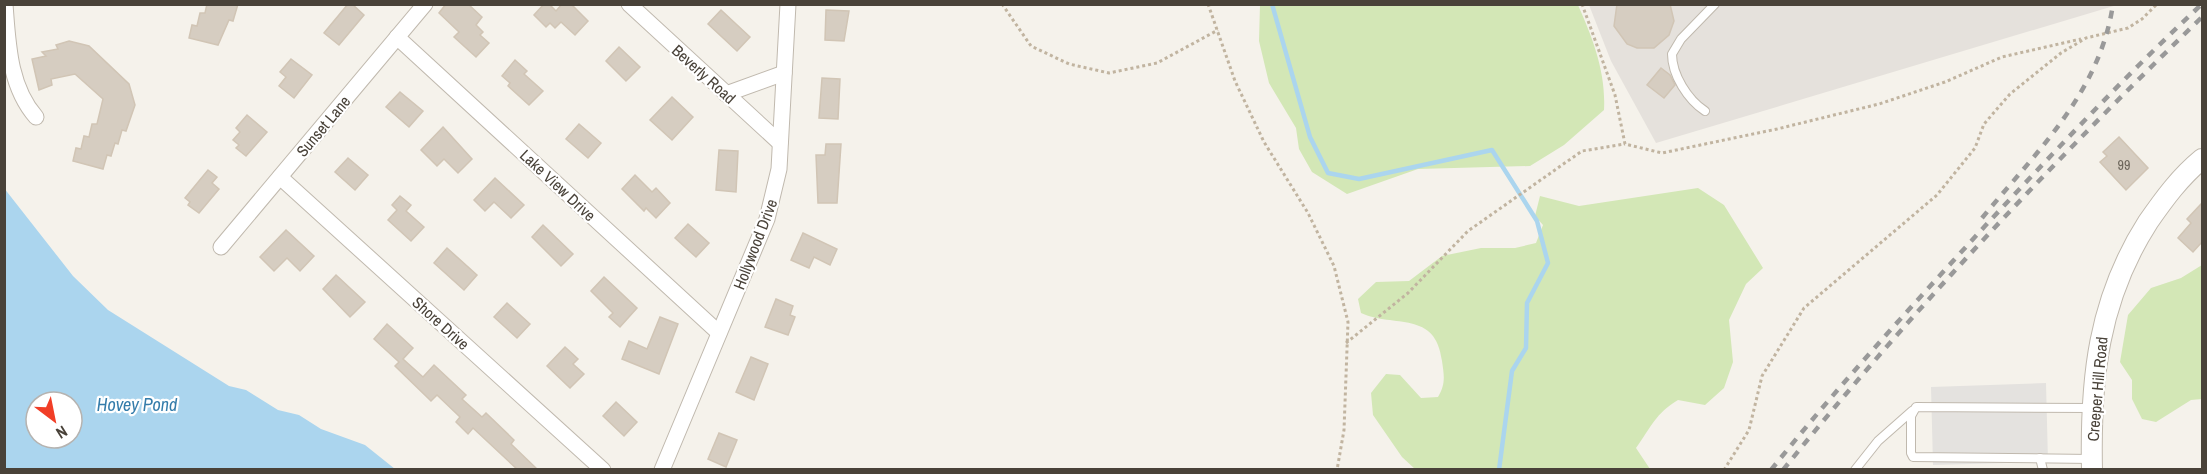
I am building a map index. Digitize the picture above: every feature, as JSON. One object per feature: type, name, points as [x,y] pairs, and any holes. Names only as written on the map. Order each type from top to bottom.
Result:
[{"type":"street","points":[[5,4],[18,87],[36,117]]},
{"type":"street","name":"Sunset Lane","points":[[221,247],[425,4]]},
{"type":"street","name":"Beverly Road","points":[[628,4],[780,143]]},
{"type":"street","name":"Hollywood Drive","points":[[662,470],[771,207],[777,183],[788,4]]},
{"type":"street","name":"Lake View Drive","points":[[397,37],[720,333]]},
{"type":"street","points":[[726,94],[784,73]]},
{"type":"street","name":"Creeper Hill Road","points":[[2092,464],[2092,408],[2102,328],[2120,271],[2165,197],[2202,159]]},
{"type":"street","name":"Shore Drive","points":[[280,177],[603,470]]},
{"type":"lane","points":[[1705,111],[1687,93],[1674,70],[1672,54],[1682,39],[1715,4]]},
{"type":"lane","points":[[1855,470],[1878,441],[1916,407],[2092,408]]},
{"type":"lane","points":[[1912,411],[1913,457],[2040,458],[2092,464]]},
{"type":"lane","points":[[2040,458],[2043,470]]},
{"type":"path","points":[[1002,4],[1031,46],[1069,64],[1109,73],[1158,63],[1218,30]]},
{"type":"path","points":[[1208,4],[1235,81],[1264,142],[1308,213],[1334,266],[1348,322],[1344,430],[1336,470]]},
{"type":"path","points":[[1582,4],[1615,95],[1625,144]]},
{"type":"path","points":[[1346,343],[1408,293],[1477,224],[1582,151],[1625,144],[1662,153],[1777,129],[1879,104],[1944,82],[2002,57],[2128,28],[2157,4]]},
{"type":"path","points":[[1724,470],[1749,430],[1762,376],[1804,308],[1937,195],[1975,148],[1984,124],[2010,94],[2061,53],[2086,38]]},
{"type":"shaded area","points":[[1589,5],[2117,5],[1656,143],[1611,61]]},
{"type":"shaded area","points":[[2046,383],[2048,462],[1933,465],[1931,387]]},
{"type":"green space","points":[[1260,5],[1578,5],[1601,69],[1604,110],[1564,145],[1530,166],[1418,169],[1347,194],[1312,172],[1299,149],[1296,128],[1269,83],[1259,41]]},
{"type":"green space","points":[[1698,188],[1724,205],[1763,268],[1746,284],[1729,320],[1733,362],[1724,388],[1705,405],[1678,400],[1659,415],[1636,448],[1650,469],[1415,469],[1402,457],[1373,415],[1371,393],[1386,374],[1400,375],[1421,398],[1438,397],[1444,375],[1442,361],[1438,345],[1431,334],[1422,327],[1361,313],[1358,299],[1376,282],[1409,281],[1442,256],[1481,248],[1515,248],[1536,243],[1543,225],[1535,216],[1540,196],[1579,206]]},
{"type":"green space","points":[[2202,265],[2202,399],[2191,400],[2156,422],[2142,419],[2132,399],[2132,380],[2120,362],[2128,315],[2151,288],[2181,278]]},
{"type":"water","name":"Hovey Pond","points":[[4,188],[73,276],[108,310],[229,386],[246,390],[278,410],[299,415],[321,429],[365,445],[395,469],[5,469]]},
{"type":"building","points":[[207,4],[238,4],[233,21],[229,20],[218,45],[189,38],[192,25],[197,26],[200,13],[205,13]]},
{"type":"building","points":[[348,4],[352,4],[364,15],[339,45],[324,33]]},
{"type":"building","points":[[446,4],[468,4],[482,17],[476,25],[483,32],[480,35],[489,43],[476,57],[454,37],[459,32],[439,13]]},
{"type":"building","points":[[544,4],[549,4],[556,11],[562,4],[571,4],[588,21],[575,35],[561,22],[555,28],[550,23],[546,27],[534,15]]},
{"type":"building","points":[[1617,4],[1670,4],[1674,21],[1669,35],[1654,48],[1637,48],[1627,44],[1614,26]]},
{"type":"building","points":[[721,10],[750,37],[737,51],[708,24]]},
{"type":"building","points":[[826,10],[849,11],[844,41],[825,40]]},
{"type":"building","points":[[69,41],[89,46],[129,84],[135,105],[126,131],[122,130],[111,156],[107,155],[103,169],[73,161],[76,148],[81,149],[84,136],[89,137],[92,124],[97,124],[103,99],[75,74],[51,79],[52,85],[39,90],[32,59],[46,56],[42,52],[58,49],[56,45]]},
{"type":"building","points":[[619,47],[640,67],[626,81],[606,61]]},
{"type":"building","points":[[291,59],[312,75],[294,98],[279,86],[286,77],[280,72]]},
{"type":"building","points":[[515,60],[527,71],[524,74],[543,91],[529,105],[508,86],[510,83],[502,76]]},
{"type":"building","points":[[1661,68],[1670,75],[1675,85],[1664,98],[1647,85]]},
{"type":"building","points":[[822,78],[840,79],[838,119],[819,118]]},
{"type":"building","points":[[400,92],[423,111],[409,127],[386,107]]},
{"type":"building","points":[[672,97],[693,117],[672,140],[650,120]]},
{"type":"building","points":[[247,115],[267,132],[246,156],[236,148],[239,145],[233,140],[240,132],[236,128]]},
{"type":"building","points":[[579,124],[601,143],[588,158],[566,139]]},
{"type":"building","points":[[443,127],[472,159],[458,173],[444,159],[437,166],[421,150]]},
{"type":"building","points":[[2119,137],[2148,168],[2126,190],[2100,162],[2107,156],[2103,152]]},
{"type":"building","points":[[826,144],[841,144],[837,203],[818,203],[816,155],[825,155]]},
{"type":"building","points":[[719,150],[738,151],[736,192],[716,190]]},
{"type":"building","points":[[348,158],[368,175],[355,190],[335,172]]},
{"type":"building","points":[[208,170],[217,177],[212,183],[219,189],[199,213],[188,205],[190,202],[185,198]]},
{"type":"building","points":[[635,175],[652,192],[656,188],[670,203],[656,218],[646,208],[644,211],[622,189]]},
{"type":"building","points":[[495,178],[524,205],[511,218],[494,202],[485,211],[474,200]]},
{"type":"building","points":[[400,196],[411,205],[406,211],[424,227],[411,241],[388,220],[397,210],[392,205]]},
{"type":"building","points":[[2202,203],[2202,242],[2193,252],[2178,238],[2191,223],[2187,219]]},
{"type":"building","points":[[688,224],[709,243],[696,257],[675,238]]},
{"type":"building","points":[[543,225],[573,254],[561,266],[532,237]]},
{"type":"building","points":[[286,230],[314,256],[300,271],[287,258],[274,271],[260,257]]},
{"type":"building","points":[[803,233],[837,249],[830,265],[814,257],[809,268],[791,260]]},
{"type":"building","points":[[447,248],[477,275],[464,290],[434,263]]},
{"type":"building","points":[[336,275],[365,302],[350,317],[323,289]]},
{"type":"building","points":[[604,277],[637,308],[620,327],[609,317],[613,313],[591,291]]},
{"type":"building","points":[[776,299],[793,306],[790,315],[795,317],[788,335],[765,327]]},
{"type":"building","points":[[507,303],[530,324],[517,338],[494,317]]},
{"type":"building","points":[[660,317],[678,324],[659,374],[622,359],[629,341],[647,349]]},
{"type":"building","points":[[387,324],[413,348],[403,359],[423,377],[434,365],[466,395],[462,399],[482,417],[486,413],[514,440],[511,444],[538,470],[518,470],[473,428],[468,434],[456,422],[460,417],[437,395],[431,401],[395,366],[399,362],[374,339]]},
{"type":"building","points":[[565,347],[578,359],[573,364],[584,374],[570,388],[547,366]]},
{"type":"building","points":[[751,357],[768,364],[754,400],[736,392]]},
{"type":"building","points":[[616,402],[637,422],[624,436],[603,416]]},
{"type":"building","points":[[719,433],[737,440],[726,467],[708,459]]},
{"type":"waterway","points":[[1272,4],[1310,137],[1328,173],[1359,179],[1492,150],[1537,221],[1548,263],[1527,303],[1526,348],[1512,371],[1499,470]]},
{"type":"railway","points":[[1982,218],[2044,145],[2080,93],[2095,66],[2106,36],[2113,4]]},
{"type":"railway","points":[[1771,470],[1849,377],[1985,226],[2118,86],[2202,4]]},
{"type":"railway","points":[[1783,470],[1882,352],[1986,237],[2202,17]]}]
